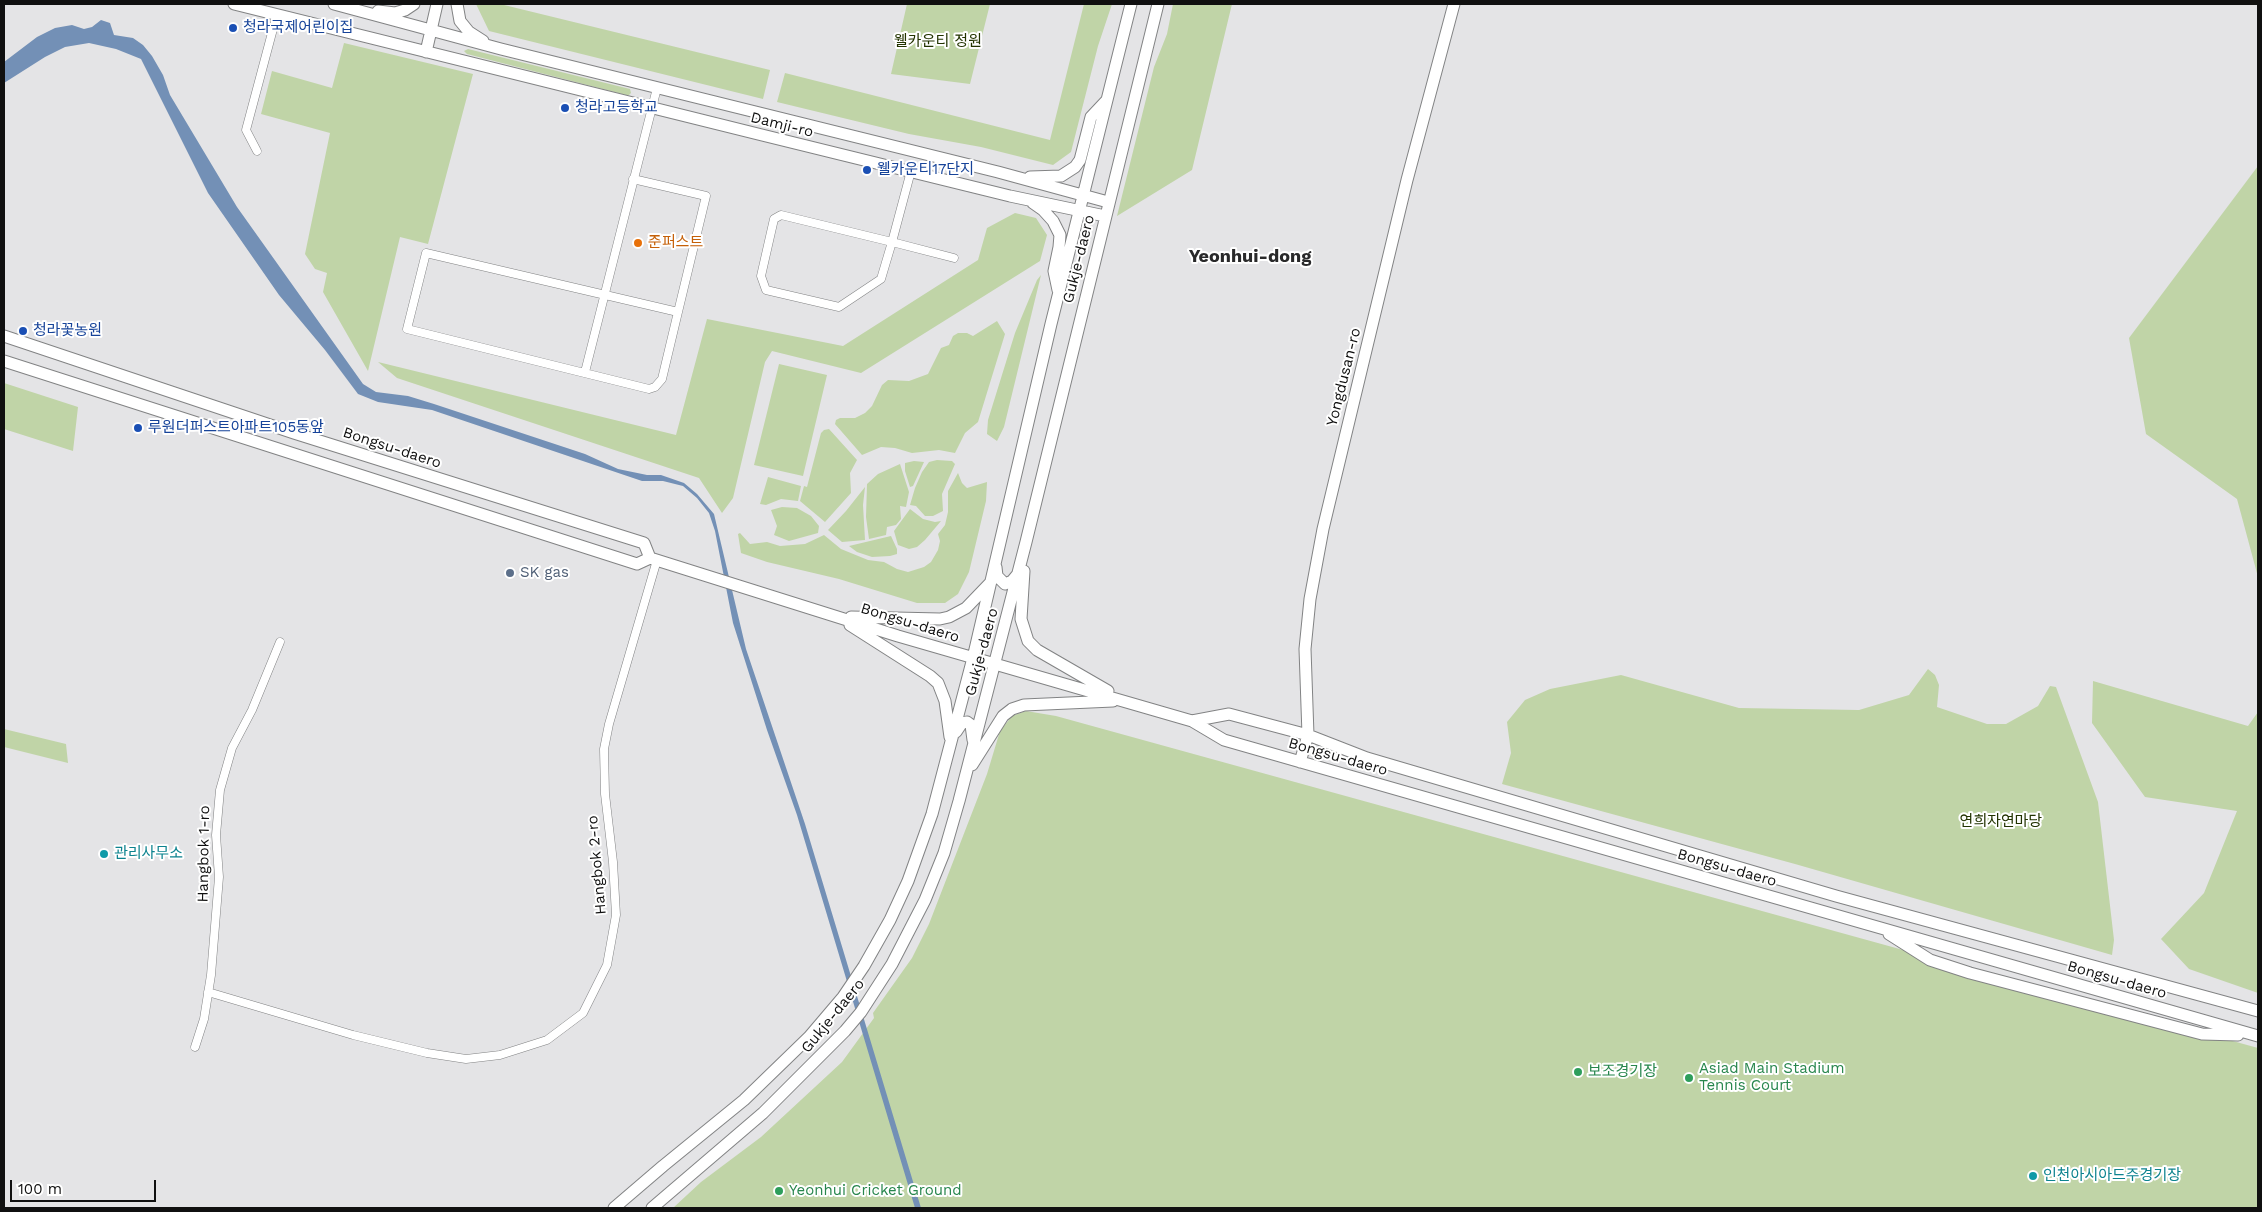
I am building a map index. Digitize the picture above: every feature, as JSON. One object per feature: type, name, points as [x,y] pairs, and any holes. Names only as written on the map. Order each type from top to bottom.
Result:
[{"type":"main road","points":[[234,4],[426,52],[437,4]]},
{"type":"main road","points":[[334,4],[501,49],[1016,177],[1108,202]]},
{"type":"main road","points":[[360,10],[395,12],[405,10],[414,4]]},
{"type":"main road","points":[[457,4],[460,21],[469,32],[501,49]]},
{"type":"main road","name":"Gukje-daero","points":[[614,1208],[748,1097],[792,1054],[828,1014],[853,982],[898,904],[919,854],[932,814],[973,658],[1059,294],[1072,248],[1131,4]]},
{"type":"main road","name":"Gukje-daero","points":[[652,1208],[764,1114],[835,1042],[861,1012],[882,980],[914,923],[934,878],[951,830],[1018,574],[1104,216],[1158,4]]},
{"type":"main road","name":"Yongdusan-ro","points":[[1300,762],[1308,734],[1305,649],[1310,599],[1323,529],[1407,180],[1454,4]]},
{"type":"main road","name":"Damji-ro","points":[[426,52],[1010,196],[1104,216]]},
{"type":"main road","points":[[1016,177],[1061,176],[1068,173],[1080,160],[1091,117],[1108,98]]},
{"type":"main road","points":[[1010,196],[1028,196],[1038,192],[1038,188],[1016,177]]},
{"type":"main road","points":[[1010,196],[1031,202],[1043,210],[1057,227],[1060,235],[1054,270],[1059,294]]},
{"type":"main road","name":"Bongsu-daero","points":[[4,336],[294,433],[644,544],[654,559]]},
{"type":"main road","name":"Bongsu-daero","points":[[4,362],[637,564],[654,559],[973,658],[1192,721],[1224,740],[2257,1035]]},
{"type":"main road","points":[[1026,542],[1021,619],[1028,641],[1037,650],[1124,701]]},
{"type":"main road","points":[[996,565],[997,576],[1005,584],[1012,581],[1018,574]]},
{"type":"main road","points":[[838,617],[940,619],[949,617],[966,608],[992,581]]},
{"type":"main road","points":[[838,617],[938,683],[945,701],[951,739]]},
{"type":"main road","points":[[965,775],[999,721],[1012,709],[1024,705],[1124,701]]},
{"type":"main road","name":"Bongsu-daero","points":[[1192,721],[1229,714],[1308,734],[1367,758],[1836,896],[2258,1011]]},
{"type":"main road","points":[[951,739],[962,723],[967,722],[972,731],[972,749]]},
{"type":"main road","points":[[1879,927],[1930,960],[1970,972],[2202,1034],[2257,1035]]},
{"type":"street","points":[[257,151],[246,130],[278,14]]},
{"type":"street","points":[[585,372],[657,88]]},
{"type":"street","points":[[911,171],[892,242],[882,280],[839,306],[766,290],[761,276],[774,219],[781,215],[892,242],[954,258]]},
{"type":"street","points":[[634,179],[706,196],[662,380],[655,387],[649,389],[407,329],[426,253],[678,312]]},
{"type":"street","name":"Hangbok 2-ro","points":[[208,992],[353,1035],[427,1053],[466,1060],[500,1055],[547,1040],[583,1013],[607,965],[616,915],[613,862],[605,794],[608,724],[654,559]]},
{"type":"street","name":"Hangbok 1-ro","points":[[195,1047],[204,1019],[208,992],[219,877],[216,835],[220,790],[232,748],[252,710],[280,642]]},
{"type":"green space","points":[[476,4],[500,4],[770,70],[763,99],[489,31]]},
{"type":"green space","name":"웰카운티 정원","points":[[907,4],[990,4],[970,84],[891,74]]},
{"type":"green space","points":[[1084,4],[1112,4],[1098,46],[1071,152],[1053,165],[981,147],[909,134],[777,102],[785,73],[1050,140]]},
{"type":"green space","points":[[1173,4],[1232,4],[1192,170],[1117,216],[1154,67],[1167,34]]},
{"type":"green space","points":[[344,43],[473,74],[428,244],[400,237],[368,371],[323,292],[327,273],[315,269],[305,254],[330,133],[261,114],[272,71],[332,88]]},
{"type":"green space","points":[[468,49],[630,89],[631,93],[626,95],[467,54],[464,51]]},
{"type":"green space","points":[[2258,166],[2258,577],[2237,499],[2146,434],[2129,338]]},
{"type":"green space","points":[[1015,213],[1036,218],[1047,235],[1040,261],[861,373],[772,351],[765,362],[733,498],[722,513],[699,478],[397,378],[378,362],[676,435],[707,319],[843,346],[978,260],[987,228]]},
{"type":"green space","points":[[1041,275],[1004,427],[997,441],[987,434],[988,420],[1015,333],[1037,280]]},
{"type":"green space","points":[[997,321],[1005,334],[978,422],[965,433],[955,453],[939,450],[912,453],[895,448],[881,447],[862,455],[835,424],[836,420],[840,418],[855,418],[865,413],[872,406],[882,385],[888,380],[909,381],[928,374],[941,348],[949,345],[953,336],[958,333],[967,333],[973,336]]},
{"type":"green space","points":[[779,364],[827,375],[803,476],[754,465]]},
{"type":"green space","points":[[4,383],[78,407],[73,451],[4,429]]},
{"type":"green space","points":[[829,429],[857,460],[850,473],[851,493],[825,522],[800,501],[804,486],[807,487],[821,433]]},
{"type":"green space","points":[[937,460],[952,461],[955,464],[942,494],[943,511],[933,516],[925,516],[916,506],[910,505],[922,472],[929,462]]},
{"type":"green space","points":[[914,461],[924,462],[913,486],[910,487],[905,471],[905,463]]},
{"type":"green space","points":[[900,464],[909,492],[906,507],[900,506],[901,519],[896,525],[887,527],[886,535],[869,539],[866,517],[867,484],[878,474]]},
{"type":"green space","points":[[958,473],[962,483],[967,488],[987,482],[986,501],[969,572],[958,594],[945,603],[917,603],[839,579],[767,562],[741,553],[738,534],[740,533],[750,544],[767,542],[780,546],[805,544],[824,535],[841,549],[868,560],[884,562],[908,572],[924,567],[931,562],[938,550],[940,541],[938,534],[945,525],[948,512],[948,491]]},
{"type":"green space","points":[[768,477],[801,486],[798,501],[781,499],[766,505],[760,504]]},
{"type":"green space","points":[[865,487],[863,505],[865,540],[842,542],[828,530]]},
{"type":"green space","points":[[782,507],[797,508],[811,516],[819,526],[818,533],[789,541],[774,535],[777,526],[771,510]]},
{"type":"green space","points":[[910,509],[923,519],[935,522],[941,521],[917,547],[909,549],[898,545],[894,531]]},
{"type":"green space","points":[[891,536],[897,549],[897,554],[890,556],[872,557],[857,552],[849,546]]},
{"type":"green space","name":"연희자연마당","points":[[1928,669],[1935,675],[1939,685],[1937,707],[1987,724],[2006,724],[2038,706],[2050,686],[2056,687],[2098,802],[2114,940],[2112,955],[1795,864],[1502,784],[1511,753],[1507,722],[1525,700],[1550,689],[1621,675],[1739,708],[1859,710],[1909,695]]},
{"type":"green space","points":[[2093,681],[2248,726],[2258,712],[2258,993],[2189,969],[2161,939],[2204,893],[2237,811],[2145,797],[2092,723]]},
{"type":"green space","points":[[1026,711],[1056,716],[2258,1048],[2258,1208],[673,1208],[701,1182],[761,1137],[842,1062],[874,1018],[873,1013],[912,958],[929,924],[987,774],[1000,731],[1012,716]]},
{"type":"green space","points":[[4,729],[66,744],[68,763],[4,747]]},
{"type":"water","points":[[101,20],[110,23],[114,35],[133,38],[143,45],[152,56],[163,75],[170,95],[237,207],[363,384],[376,392],[408,396],[585,454],[618,469],[647,475],[661,475],[684,483],[697,494],[714,514],[746,649],[805,824],[921,1208],[915,1208],[797,815],[767,730],[733,623],[715,531],[709,513],[697,498],[683,486],[663,481],[642,481],[432,410],[378,402],[358,394],[325,350],[279,295],[208,193],[141,59],[116,49],[89,43],[65,47],[45,57],[4,83],[4,62],[37,37],[55,28],[72,25],[84,29],[92,27]]},
{"type":"place","name":"청라국제어린이집","points":[[233,28]]},
{"type":"place","name":"청라고등학교","points":[[565,108]]},
{"type":"place","name":"웰카운티17단지","points":[[867,170]]},
{"type":"place","name":"준퍼스트","points":[[638,243]]},
{"type":"place","name":"청라꽃농원","points":[[23,331]]},
{"type":"place","name":"루원더퍼스트아파트105동앞","points":[[138,428]]},
{"type":"place","name":"SK gas","points":[[510,573]]},
{"type":"place","name":"관리사무소","points":[[104,854]]},
{"type":"place","name":"보조경기장","points":[[1578,1072]]},
{"type":"place","name":"Asiad Main Stadium Tennis Court","points":[[1689,1078]]},
{"type":"place","name":"인천아시아드주경기장","points":[[2033,1176]]},
{"type":"place","name":"Yeonhui Cricket Ground","points":[[779,1191]]},
{"type":"district","name":"Yeonhui-dong","points":[[1250,257]]}]
